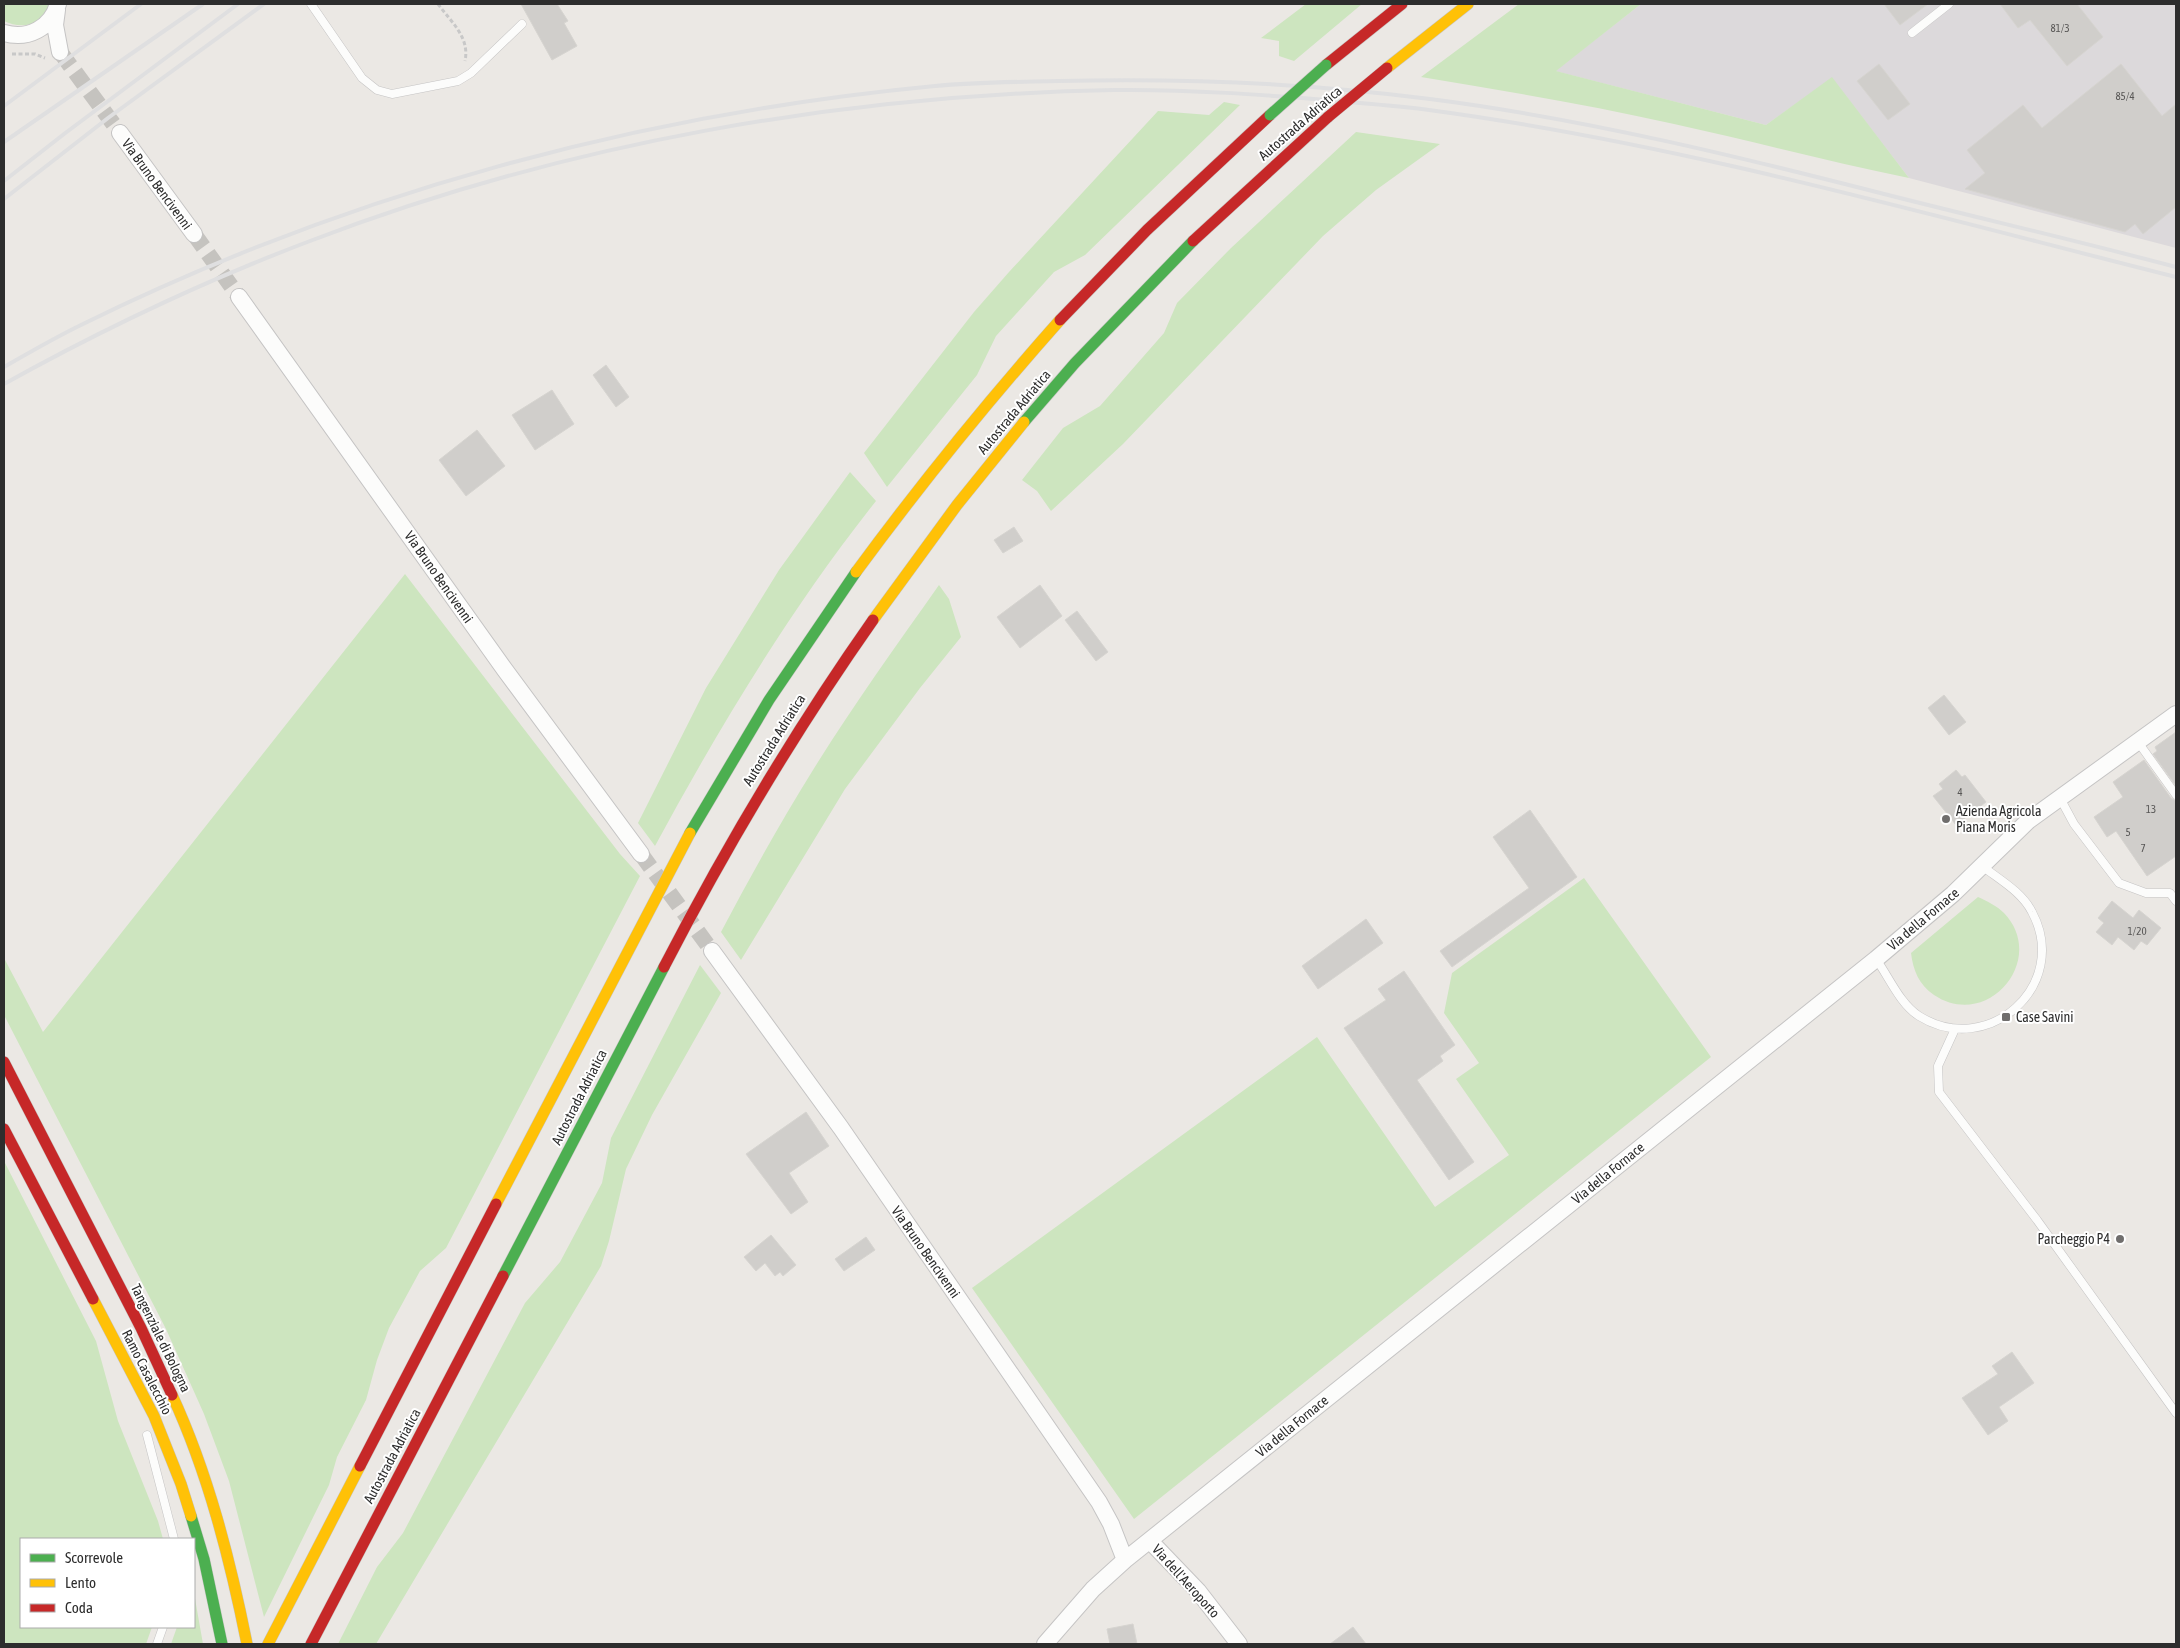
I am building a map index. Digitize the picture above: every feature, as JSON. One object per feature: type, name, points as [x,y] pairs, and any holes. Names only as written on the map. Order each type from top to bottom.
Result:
[{"type":"highway","name":"Autostrada Adriatica","points":[[268,1644],[668,873],[723,775],[769,700],[866,560],[926,478],[987,404],[1106,270],[1150,226],[1270,115],[1326,65],[1402,4]]},
{"type":"highway","name":"Autostrada Adriatica","points":[[311,1644],[704,890],[754,800],[824,689],[867,626],[965,494],[1081,357],[1137,296],[1242,193],[1328,117],[1386,68],[1468,4]]},
{"type":"highway","name":"Tangenziale di Bologna","points":[[4,1062],[141,1328],[180,1412],[218,1520],[236,1585],[247,1644]]},
{"type":"highway","name":"Ramo Casalecchio","points":[[4,1129],[154,1416],[181,1484],[204,1559],[222,1644]]},
{"type":"street","points":[[24,36],[43,27],[51,19],[58,7]]},
{"type":"street","points":[[56,55],[55,26],[58,7]]},
{"type":"street","points":[[4,33],[36,38],[56,55]]},
{"type":"street","name":"Via Bruno Bencivenni","points":[[120,133],[194,234]]},
{"type":"street","name":"Via Bruno Bencivenni","points":[[239,297],[505,670],[641,854]]},
{"type":"street","name":"Via della Fornace","points":[[1150,1541],[1876,959],[1953,894],[2028,821],[2176,714]]},
{"type":"street","name":"Via Bruno Bencivenni","points":[[712,951],[841,1128],[1098,1502],[1111,1524],[1125,1560]]},
{"type":"street","name":"Via dell'Aeroporto","points":[[1045,1644],[1093,1589],[1125,1560],[1150,1541],[1198,1591],[1240,1644]]},
{"type":"lane","points":[[310,4],[362,78],[377,90],[392,94],[458,81],[471,73],[522,24]]},
{"type":"lane","points":[[1912,32],[1948,4]]},
{"type":"lane","points":[[2138,742],[2176,795]]},
{"type":"lane","points":[[2060,798],[2074,824],[2119,883],[2146,893],[2170,893],[2176,901]]},
{"type":"lane","points":[[1876,959],[1906,1005],[1918,1015],[1935,1024],[1955,1029],[1983,1027],[2006,1017],[2016,1009],[2034,985],[2042,957],[2040,930],[2032,912],[2021,896],[1982,866]]},
{"type":"lane","points":[[1955,1029],[1938,1066],[1939,1092],[2037,1220],[2176,1413]]},
{"type":"lane","points":[[122,1355],[136,1400]]},
{"type":"lane","points":[[145,1426],[174,1538]]},
{"type":"lane","points":[[156,1644],[163,1628]]},
{"type":"path","points":[[438,4],[465,41],[467,52],[465,62],[459,72],[447,83]]},
{"type":"path","points":[[5,52],[56,55]]},
{"type":"shaded area","points":[[1641,4],[2176,4],[2176,248],[1909,178],[1832,78],[1766,125],[1555,71]]},
{"type":"green space","points":[[4,4],[50,4],[43,17],[38,21],[32,24],[18,25],[4,21]]},
{"type":"green space","points":[[1306,4],[1362,4],[1294,61],[1279,56],[1279,41],[1261,38]]},
{"type":"green space","points":[[1519,4],[1641,4],[1556,71],[1766,125],[1832,77],[1909,178],[1642,117],[1421,77]]},
{"type":"green space","points":[[1224,102],[1240,105],[1085,255],[1054,272],[996,336],[977,375],[887,487],[864,453],[974,312],[1009,272],[1158,111],[1209,115]]},
{"type":"green space","points":[[1356,132],[1440,144],[1376,190],[1323,236],[1123,444],[1051,511],[1037,491],[1022,480],[1063,428],[1100,406],[1164,333],[1177,303],[1231,248]]},
{"type":"green space","points":[[850,472],[876,501],[815,583],[758,669],[731,712],[655,846],[638,823],[706,688],[779,570]]},
{"type":"green space","points":[[405,574],[620,854],[640,876],[446,1248],[420,1271],[389,1328],[377,1360],[366,1400],[337,1457],[329,1485],[264,1617],[229,1481],[204,1414],[166,1329],[4,1015],[4,958],[43,1032]]},
{"type":"green space","points":[[939,585],[949,599],[961,637],[920,688],[845,789],[741,960],[721,932],[789,810],[828,746]]},
{"type":"green space","points":[[1584,878],[1711,1057],[1134,1519],[972,1288],[1317,1037],[1435,1207],[1509,1155],[1456,1079],[1479,1063],[1444,1013],[1452,973]]},
{"type":"green space","points":[[1978,897],[2001,910],[2016,931],[2019,950],[2015,969],[2006,985],[1991,997],[1974,1004],[1954,1004],[1934,995],[1924,987],[1915,971],[1911,953]]},
{"type":"green space","points":[[700,965],[721,993],[652,1115],[626,1169],[609,1241],[601,1266],[376,1644],[338,1644],[377,1567],[403,1533],[525,1303],[560,1262],[602,1183],[611,1138]]},
{"type":"green space","points":[[4,1161],[96,1341],[118,1421],[158,1521],[163,1538],[20,1538],[20,1628],[152,1628],[146,1644],[4,1644]]},
{"type":"green space","points":[[195,1599],[203,1644],[171,1644],[177,1628],[195,1628]]},
{"type":"building","points":[[521,4],[557,4],[568,21],[564,23],[577,46],[552,60]]},
{"type":"building","points":[[1884,4],[1928,4],[1900,25]]},
{"type":"building","points":[[2000,4],[2077,4],[2103,37],[2067,66],[2030,20],[2018,28]]},
{"type":"building","points":[[1879,64],[1910,104],[1888,120],[1857,81]]},
{"type":"building","points":[[2121,64],[2162,116],[2176,104],[2176,207],[2143,234],[2135,224],[2125,232],[1965,189],[1985,173],[1967,150],[2023,105],[2042,128]]},
{"type":"building","points":[[606,365],[629,397],[616,407],[593,375]]},
{"type":"building","points":[[552,390],[574,424],[535,450],[512,415]]},
{"type":"building","points":[[477,430],[505,466],[466,496],[439,460]]},
{"type":"building","points":[[1014,527],[1023,541],[1003,553],[994,540]]},
{"type":"building","points":[[1040,585],[1062,616],[1020,648],[997,617]]},
{"type":"building","points":[[1077,611],[1108,652],[1096,661],[1065,620]]},
{"type":"building","points":[[1944,695],[1966,722],[1949,735],[1928,708]]},
{"type":"building","points":[[2176,732],[2176,786],[2153,754],[2157,751],[2155,747]]},
{"type":"building","points":[[2144,760],[2171,798],[2176,801],[2176,856],[2147,876],[2116,831],[2107,837],[2094,817],[2123,797],[2113,782]]},
{"type":"building","points":[[1956,770],[1962,777],[1965,775],[1986,802],[1956,825],[1933,796],[1943,789],[1939,784]]},
{"type":"building","points":[[1530,810],[1577,877],[1452,967],[1440,951],[1529,888],[1493,837]]},
{"type":"building","points":[[2112,901],[2133,918],[2139,910],[2161,928],[2147,945],[2141,941],[2134,950],[2118,937],[2112,945],[2096,932],[2104,923],[2098,918]]},
{"type":"building","points":[[1366,919],[1383,943],[1318,989],[1302,966]]},
{"type":"building","points":[[1404,971],[1455,1045],[1440,1056],[1443,1061],[1417,1080],[1474,1162],[1449,1180],[1344,1028],[1386,1000],[1378,989]]},
{"type":"building","points":[[806,1112],[829,1146],[789,1173],[808,1202],[791,1214],[746,1154]]},
{"type":"building","points":[[771,1235],[796,1265],[783,1276],[780,1272],[775,1276],[765,1263],[756,1271],[744,1257]]},
{"type":"building","points":[[866,1237],[875,1250],[844,1271],[835,1259]]},
{"type":"building","points":[[2012,1352],[2034,1383],[1999,1407],[2008,1421],[1988,1435],[1962,1398],[1998,1374],[1992,1366]]},
{"type":"building","points":[[1133,1624],[1137,1644],[1110,1644],[1107,1629]]},
{"type":"building","points":[[1353,1627],[1366,1644],[1330,1644]]},
{"type":"tunnel","points":[[61,53],[120,133]]},
{"type":"tunnel","points":[[194,234],[239,297]]},
{"type":"tunnel","points":[[641,854],[712,951]]},
{"type":"railway","points":[[4,106],[141,4]]},
{"type":"railway","points":[[4,142],[203,4]]},
{"type":"railway","points":[[4,181],[238,4]]},
{"type":"railway","points":[[4,199],[108,118],[264,4]]},
{"type":"railway","points":[[4,367],[83,324],[184,277],[287,235],[392,199],[498,166],[606,139],[715,117],[825,99],[935,86],[981,83],[1152,80],[1291,85],[1430,99],[1488,107],[1605,128],[1720,153],[2176,267]]},
{"type":"railway","points":[[4,384],[116,325],[231,272],[310,241],[407,207],[505,177],[605,151],[807,114],[909,102],[1012,94],[1114,90],[1226,93],[1406,107],[1524,124],[1711,161],[1805,183],[2176,277]]},
{"type":"traffic: fast","points":[[1270,115],[1326,65]]},
{"type":"traffic: fast","points":[[1024,422],[1075,363],[1193,241]]},
{"type":"traffic: fast","points":[[690,833],[769,700],[856,572]]},
{"type":"traffic: fast","points":[[503,1276],[664,967]]},
{"type":"traffic: fast","points":[[191,1516],[204,1559],[222,1644]]},
{"type":"traffic: slow","points":[[1387,68],[1468,4]]},
{"type":"traffic: slow","points":[[856,572],[955,444],[1060,320]]},
{"type":"traffic: slow","points":[[873,620],[957,505],[1024,422]]},
{"type":"traffic: slow","points":[[496,1204],[690,833]]},
{"type":"traffic: slow","points":[[93,1299],[154,1416],[181,1484],[191,1516]]},
{"type":"traffic: slow","points":[[172,1395],[197,1455],[217,1517],[247,1644]]},
{"type":"traffic: slow","points":[[268,1644],[360,1466]]},
{"type":"traffic: jam","points":[[1326,65],[1402,4]]},
{"type":"traffic: jam","points":[[1328,117],[1387,68]]},
{"type":"traffic: jam","points":[[1060,320],[1147,230],[1270,115]]},
{"type":"traffic: jam","points":[[1193,241],[1328,117]]},
{"type":"traffic: jam","points":[[664,967],[762,790],[816,704],[873,620]]},
{"type":"traffic: jam","points":[[4,1062],[141,1328],[172,1395]]},
{"type":"traffic: jam","points":[[4,1129],[93,1299]]},
{"type":"traffic: jam","points":[[360,1466],[496,1204]]},
{"type":"traffic: jam","points":[[311,1644],[503,1276]]},
{"type":"place","name":"Azienda Agricola Piana Moris","points":[[1946,819]]},
{"type":"place","name":"Case Savini","points":[[2006,1017]]},
{"type":"place","name":"Parcheggio P4","points":[[2120,1239]]}]
